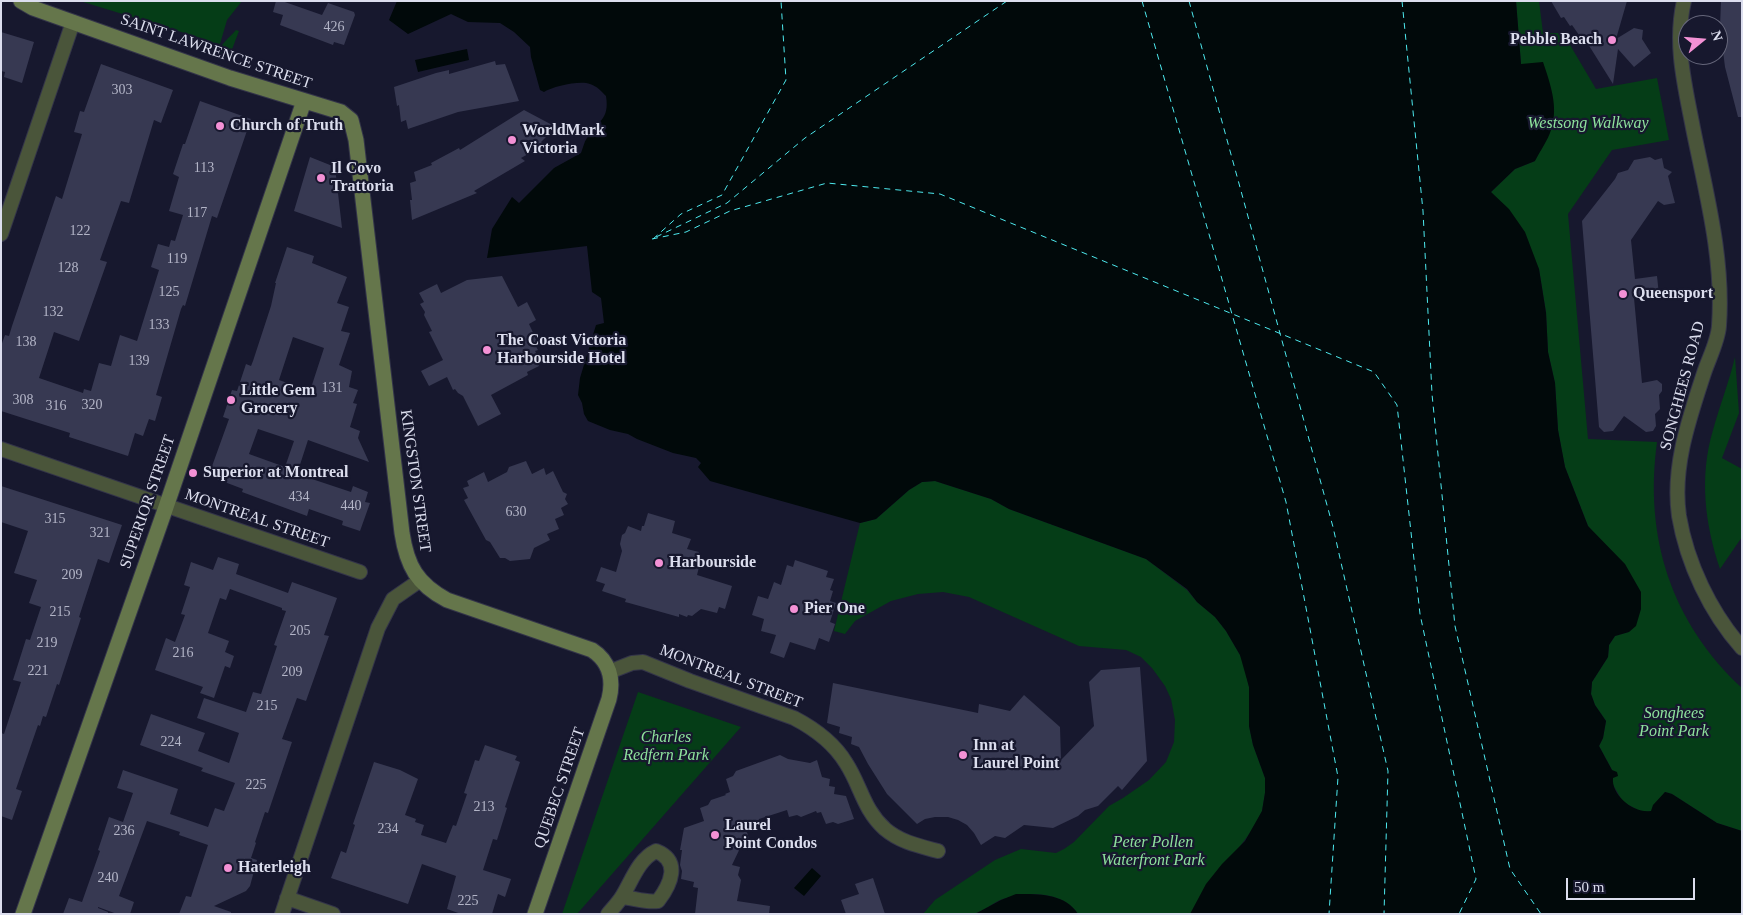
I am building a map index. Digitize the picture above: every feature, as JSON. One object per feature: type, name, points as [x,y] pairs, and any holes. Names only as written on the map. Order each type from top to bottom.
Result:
[{"type":"street","name":"SAINT LAWRENCE STREET","points":[[21,1],[33,8],[230,78],[347,115],[352,120],[356,140]]},
{"type":"street","name":"SONGHEES ROAD","points":[[1684,1],[1681,24],[1681,63],[1720,274],[1719,328],[1689,420],[1678,470],[1679,514],[1690,559],[1706,594],[1720,619],[1742,648]]},
{"type":"street","points":[[1,234],[73,22]]},
{"type":"street","name":"SUPERIOR STREET","points":[[23,914],[166,507],[304,100]]},
{"type":"street","name":"KINGSTON STREET","points":[[356,140],[402,533],[408,558],[419,581]]},
{"type":"street","name":"MONTREAL STREET","points":[[1,450],[360,572]]},
{"type":"street","points":[[282,914],[378,628],[393,599],[419,581],[437,595],[457,605],[592,650],[602,659],[609,672]]},
{"type":"street","name":"MONTREAL STREET","points":[[609,672],[632,662],[643,662],[806,724],[818,732],[838,751],[846,763],[865,803],[885,829],[910,844],[938,851]]},
{"type":"street","name":"QUEBEC STREET","points":[[535,914],[609,699],[611,685],[609,672]]},
{"type":"street","points":[[608,914],[622,897]]},
{"type":"street","points":[[287,898],[333,914]]},
{"type":"green space","points":[[80,1],[242,1],[227,20],[220,44]]},
{"type":"green space","points":[[1516,1],[1539,1],[1543,33],[1563,33],[1596,89],[1657,78],[1669,140],[1612,150],[1568,214],[1588,439],[1657,442],[1654,477],[1655,511],[1659,544],[1668,576],[1680,606],[1697,635],[1717,662],[1742,688],[1742,831],[1717,823],[1672,794],[1665,792],[1652,811],[1638,810],[1623,802],[1612,783],[1612,770],[1599,746],[1603,738],[1606,721],[1595,705],[1591,694],[1592,682],[1608,657],[1609,645],[1615,636],[1628,632],[1601,542],[1588,526],[1565,467],[1558,430],[1555,383],[1548,352],[1546,312],[1539,269],[1491,192],[1515,169],[1535,161],[1521,64]]},
{"type":"green space","points":[[236,30],[239,31],[231,52],[227,57],[219,54],[223,44]]},
{"type":"green space","points":[[1735,357],[1739,413],[1722,458],[1742,469],[1742,537],[1720,569],[1708,518],[1705,483],[1706,465],[1713,430]]},
{"type":"green space","name":"Peter Pollen Waterfront Park","points":[[935,481],[991,499],[1009,509],[1146,559],[1187,590],[1197,602],[1215,617],[1226,631],[1244,664],[1249,687],[1249,726],[1253,745],[1265,778],[1265,793],[1262,811],[1255,826],[1190,914],[1078,914],[1063,900],[1031,894],[1000,900],[976,913],[923,914],[935,900],[995,860],[1021,849],[1056,853],[1074,842],[1109,806],[1149,780],[1166,762],[1174,742],[1175,720],[1171,699],[1165,686],[1141,657],[1126,650],[1079,646],[969,597],[943,592],[918,594],[891,601],[855,621],[845,634],[834,631],[860,523],[876,519],[909,490],[922,482]]},
{"type":"green space","name":"Charles Redfern Park","points":[[638,692],[741,727],[577,914],[562,914]]},
{"type":"shaded area","points":[[397,1],[1516,1],[1521,64],[1543,62],[1553,95],[1553,121],[1548,138],[1535,161],[1515,169],[1491,192],[1509,209],[1525,232],[1539,269],[1546,313],[1548,352],[1555,383],[1558,430],[1565,467],[1588,526],[1625,564],[1641,592],[1641,609],[1636,626],[1629,632],[1615,636],[1609,645],[1608,657],[1592,682],[1591,694],[1595,705],[1606,721],[1603,738],[1599,746],[1612,770],[1617,772],[1618,776],[1613,778],[1616,791],[1631,806],[1638,810],[1651,811],[1653,805],[1665,792],[1672,794],[1717,823],[1742,831],[1742,914],[1190,914],[1206,884],[1222,864],[1245,841],[1262,811],[1265,793],[1265,778],[1253,745],[1249,726],[1249,687],[1240,655],[1215,617],[1197,602],[1187,589],[1146,559],[1009,509],[991,499],[935,481],[922,482],[909,490],[876,519],[860,523],[710,481],[698,467],[701,463],[696,458],[673,453],[628,434],[610,430],[588,421],[578,395],[580,378],[596,325],[604,323],[601,298],[592,292],[587,246],[487,258],[492,229],[512,197],[519,203],[554,168],[581,153],[586,140],[604,116],[607,104],[606,96],[595,86],[586,83],[567,84],[544,92],[540,90],[530,47],[514,32],[500,23],[468,22],[451,14],[408,34],[389,20]]},
{"type":"shaded area","points":[[467,49],[469,60],[418,72],[415,60]]},
{"type":"shaded area","points":[[812,868],[821,876],[804,896],[794,888]]},
{"type":"shaded area","points":[[1016,894],[1058,898],[1066,902],[1078,914],[975,914]]},
{"type":"building","points":[[276,1],[282,1],[322,15],[328,3],[354,12],[355,15],[344,45],[334,42],[333,45],[280,25],[283,15],[273,12]]},
{"type":"building","name":"Pebble Beach","points":[[1551,1],[1627,1],[1616,39],[1634,28],[1643,30],[1642,39],[1651,53],[1634,67],[1618,49],[1613,84],[1588,44],[1586,45],[1564,17],[1561,18]]},
{"type":"building","points":[[1721,1],[1742,1],[1742,117],[1738,117],[1725,67],[1725,65],[1728,65],[1728,15],[1720,15]]},
{"type":"building","points":[[1,32],[34,42],[22,83],[4,77],[5,72],[1,71]]},
{"type":"building","points":[[495,61],[496,65],[505,64],[519,101],[458,112],[408,129],[406,120],[401,122],[394,87],[436,73],[449,70],[449,74]]},
{"type":"building","points":[[101,64],[173,90],[161,123],[154,120],[129,203],[121,201],[100,260],[107,262],[79,341],[54,332],[39,378],[83,393],[84,389],[91,391],[99,363],[111,366],[120,335],[137,341],[159,270],[151,267],[158,244],[169,247],[171,240],[175,241],[183,215],[169,211],[179,177],[173,174],[200,101],[251,119],[217,218],[212,216],[185,306],[183,305],[181,309],[156,395],[162,397],[155,421],[149,419],[143,436],[135,433],[128,456],[69,437],[70,433],[1,411],[1,346],[5,335],[9,336],[56,196],[62,199],[82,134],[74,132],[80,111],[84,112]]},
{"type":"building","points":[[524,110],[556,127],[541,142],[544,145],[521,158],[525,161],[474,191],[477,193],[412,220],[410,183],[416,181],[414,172],[432,165],[431,163],[459,148],[460,150]]},
{"type":"building","points":[[310,157],[335,167],[342,228],[294,211]]},
{"type":"building","name":"Queensport","points":[[1650,157],[1655,160],[1662,158],[1664,168],[1672,172],[1668,176],[1675,203],[1664,205],[1658,201],[1631,240],[1635,279],[1657,276],[1659,295],[1634,298],[1642,383],[1657,380],[1662,384],[1662,391],[1659,395],[1660,409],[1655,414],[1656,426],[1653,431],[1646,432],[1624,416],[1613,431],[1604,432],[1599,427],[1582,221],[1618,173],[1628,170],[1634,160]]},
{"type":"building","points":[[287,247],[314,256],[312,263],[347,277],[337,303],[349,307],[341,331],[350,333],[339,365],[352,371],[349,387],[358,390],[353,403],[357,404],[350,427],[360,431],[358,438],[369,462],[308,440],[297,474],[351,492],[353,486],[368,492],[365,502],[370,503],[360,531],[342,525],[343,521],[309,509],[307,516],[242,492],[243,489],[214,478],[216,471],[211,469],[229,419],[223,417],[232,390],[237,391],[246,364],[251,366],[253,361],[271,306],[275,283]],"holes":[[[293,337],[324,348],[310,391],[279,380]],[[258,429],[294,441],[285,467],[249,454]]]},
{"type":"building","name":"The Coast Victoria Harbourside Hotel","points":[[502,276],[518,307],[527,302],[536,320],[529,324],[537,341],[534,343],[538,350],[535,351],[540,360],[537,362],[539,366],[527,372],[528,375],[491,395],[501,414],[478,426],[463,396],[455,389],[453,390],[447,377],[429,386],[421,371],[443,360],[429,332],[432,331],[420,304],[424,302],[419,293],[437,284],[441,293],[467,280]]},
{"type":"building","points":[[526,461],[532,474],[544,468],[546,475],[553,471],[563,492],[567,494],[565,499],[568,504],[561,508],[564,515],[555,519],[559,529],[547,534],[550,540],[534,548],[530,559],[510,561],[500,558],[490,542],[486,540],[464,500],[468,498],[463,488],[469,486],[467,481],[484,472],[488,482],[507,472],[509,467]]},
{"type":"building","points":[[1,486],[122,525],[109,563],[98,559],[59,685],[57,684],[46,717],[43,716],[40,726],[38,725],[16,789],[22,791],[12,820],[1,816],[1,733],[4,734],[21,682],[13,680],[26,639],[30,640],[41,607],[29,603],[37,580],[14,573],[28,531],[1,522]]},
{"type":"building","name":"Harbourside","points":[[648,513],[675,521],[672,533],[691,539],[687,549],[699,552],[697,557],[701,559],[697,575],[732,586],[725,609],[719,607],[717,613],[701,609],[692,616],[688,615],[687,617],[679,614],[679,617],[625,602],[626,599],[602,591],[605,584],[596,581],[601,567],[616,572],[622,551],[620,544],[622,535],[628,526],[641,531]]},
{"type":"building","points":[[218,557],[239,564],[236,574],[288,593],[292,582],[337,598],[324,635],[329,636],[306,701],[297,698],[282,739],[292,742],[268,813],[265,812],[255,842],[251,858],[257,860],[250,886],[246,891],[214,906],[231,912],[231,914],[179,914],[186,896],[191,897],[208,845],[179,835],[180,832],[147,821],[119,896],[134,902],[130,914],[117,914],[98,907],[108,912],[108,914],[63,914],[69,898],[82,902],[100,851],[98,850],[109,817],[123,822],[133,793],[117,788],[123,770],[178,789],[170,814],[208,827],[215,808],[224,811],[235,783],[201,771],[203,768],[140,745],[151,714],[205,733],[198,751],[229,763],[239,733],[197,718],[204,698],[246,712],[253,692],[261,694],[277,646],[274,645],[286,611],[230,589],[226,600],[220,598],[208,633],[229,641],[225,652],[234,656],[230,668],[225,666],[214,698],[200,693],[203,687],[155,670],[166,638],[175,642],[185,615],[181,614],[190,587],[184,585],[191,562],[213,570]]},
{"type":"building","name":"Pier One","points":[[795,560],[828,571],[826,577],[834,579],[830,590],[833,591],[830,601],[836,603],[830,622],[835,624],[829,642],[819,638],[815,650],[790,642],[784,658],[770,653],[776,635],[761,631],[764,619],[752,615],[758,596],[768,599],[774,582],[781,585],[787,565],[793,567]]},
{"type":"building","name":"Inn at Laurel Point","points":[[1140,667],[1147,761],[1122,790],[1118,786],[1098,806],[1085,810],[1078,816],[1053,828],[1024,825],[1005,838],[995,836],[981,845],[967,825],[958,820],[948,817],[935,817],[925,819],[917,824],[887,794],[859,747],[851,744],[852,737],[839,733],[840,727],[827,723],[833,683],[978,713],[979,704],[1010,711],[1024,695],[1060,727],[1061,760],[1094,726],[1089,682],[1101,670]]},
{"type":"building","points":[[485,745],[517,756],[515,760],[520,762],[505,807],[507,808],[497,840],[493,839],[483,870],[511,879],[505,897],[498,894],[492,914],[461,914],[447,909],[456,876],[422,864],[408,904],[331,878],[341,851],[346,853],[355,825],[353,824],[374,762],[400,770],[418,779],[405,815],[416,819],[415,822],[424,825],[421,835],[446,843],[453,825],[456,826],[467,794],[464,793],[475,760],[479,761]]},
{"type":"building","name":"Laurel Point Condos","points":[[780,755],[788,759],[810,763],[817,760],[822,777],[830,779],[829,786],[835,787],[834,794],[846,796],[854,819],[838,824],[833,822],[826,824],[821,812],[817,813],[816,811],[801,817],[797,815],[789,817],[787,810],[759,819],[759,822],[746,829],[750,842],[742,844],[732,865],[740,867],[738,875],[741,880],[737,901],[770,906],[769,914],[695,914],[698,888],[693,887],[694,882],[681,879],[682,850],[680,850],[684,828],[704,821],[700,808],[708,805],[711,800],[730,792],[726,779],[733,776],[736,771]]},
{"type":"building","points":[[873,878],[885,914],[846,914],[841,900],[859,894],[855,884]]},
{"type":"ferry route","points":[[653,239],[681,214],[722,195],[786,80],[781,1]]},
{"type":"ferry route","points":[[656,237],[727,203],[805,138],[1007,1]]},
{"type":"ferry route","points":[[1142,1],[1286,502],[1338,777],[1329,914]]},
{"type":"ferry route","points":[[1189,1],[1333,527],[1388,771],[1384,914]]},
{"type":"ferry route","points":[[1402,1],[1423,211],[1432,394],[1455,626],[1510,869],[1541,914]]},
{"type":"ferry route","points":[[652,239],[686,232],[730,211],[827,183],[940,194],[1374,372],[1397,405],[1420,614],[1476,879],[1459,914]]},
{"type":"place","name":"Pebble Beach","points":[[1612,40]]},
{"type":"place","name":"Church of Truth","points":[[220,126]]},
{"type":"place","name":"WorldMark Victoria","points":[[512,140]]},
{"type":"place","name":"Il Covo Trattoria","points":[[321,178]]},
{"type":"place","name":"Queensport","points":[[1623,294]]},
{"type":"place","name":"The Coast Victoria Harbourside Hotel","points":[[487,350]]},
{"type":"place","name":"Little Gem Grocery","points":[[231,400]]},
{"type":"place","name":"Superior at Montreal","points":[[193,473]]},
{"type":"place","name":"Harbourside","points":[[659,563]]},
{"type":"place","name":"Pier One","points":[[794,609]]},
{"type":"place","name":"Inn at Laurel Point","points":[[963,755]]},
{"type":"place","name":"Laurel Point Condos","points":[[715,835]]},
{"type":"place","name":"Haterleigh","points":[[228,868]]},
{"type":"park label","name":"Westsong Walkway","points":[[1588,124]]},
{"type":"park label","name":"Songhees Point Park","points":[[1674,723]]}]
